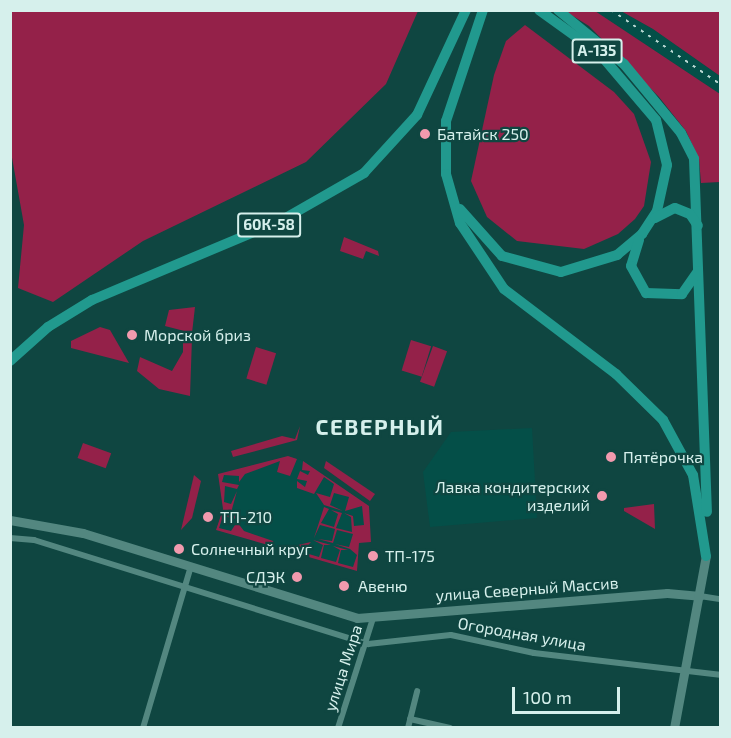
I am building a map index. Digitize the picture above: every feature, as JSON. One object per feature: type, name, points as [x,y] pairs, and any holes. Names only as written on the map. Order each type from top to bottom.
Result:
[{"type":"highway","points":[[483,10],[446,121],[448,167],[460,209],[502,256],[542,270],[581,270],[617,255],[642,234],[650,224],[675,208],[690,214],[698,226]]},
{"type":"highway","name":"А-135","points":[[540,10],[600,54],[645,102],[662,134],[667,165],[650,224]]},
{"type":"highway","points":[[558,10],[624,64],[681,133],[694,159],[700,267],[706,556]]},
{"type":"highway","name":"60К-58","points":[[10,361],[48,327],[92,300],[282,220],[364,173],[417,115],[465,14]]},
{"type":"highway","points":[[446,121],[451,197],[472,248],[524,308],[616,374],[663,420],[693,475],[706,556]]},
{"type":"highway","points":[[642,234],[631,266],[646,292],[682,294],[700,267]]},
{"type":"street","name":"улица Северный Массив","points":[[10,520],[58,526],[336,614],[373,618],[667,593],[700,596]]},
{"type":"street","name":"Огородная улица","points":[[10,538],[34,540],[185,589],[368,644],[451,635],[534,653],[720,675]]},
{"type":"street","points":[[674,728],[706,556]]},
{"type":"street","points":[[143,728],[190,569]]},
{"type":"street","points":[[700,596],[720,599]]},
{"type":"street","name":"улица Мира","points":[[338,728],[368,644],[373,618]]},
{"type":"street","points":[[408,728],[417,692]]},
{"type":"street","points":[[410,719],[450,728]]},
{"type":"shaded area","points":[[11,10],[418,11],[386,84],[306,162],[143,241],[53,302],[18,288],[24,225],[11,152]]},
{"type":"shaded area","points":[[565,11],[595,11],[720,94],[720,182],[701,183],[699,159],[686,131],[659,97],[589,26]]},
{"type":"shaded area","points":[[595,11],[621,11],[653,29],[720,76],[720,94]]},
{"type":"shaded area","points":[[621,11],[720,11],[720,76],[653,29]]},
{"type":"shaded area","points":[[525,25],[614,92],[634,114],[651,162],[644,206],[635,219],[618,234],[584,249],[517,241],[487,217],[471,181],[494,75],[506,41]]},
{"type":"shaded area","points":[[344,237],[378,251],[379,256],[366,251],[363,259],[340,251]]},
{"type":"shaded area","points":[[195,307],[192,333],[165,326],[169,310]]},
{"type":"shaded area","points":[[100,327],[110,330],[129,363],[71,348],[71,341]]},
{"type":"shaded area","points":[[183,336],[192,338],[190,396],[159,389],[137,371],[140,357],[172,371],[183,352]]},
{"type":"shaded area","points":[[411,340],[431,346],[422,377],[402,371]]},
{"type":"shaded area","points":[[433,346],[447,351],[434,387],[420,382]]},
{"type":"shaded area","points":[[256,347],[276,353],[266,385],[246,379]]},
{"type":"shaded area","points":[[300,426],[297,440],[233,457],[231,451],[282,436],[295,439]]},
{"type":"shaded area","points":[[532,428],[537,518],[430,527],[423,472],[451,432]]},
{"type":"shaded area","points":[[83,443],[111,453],[106,468],[78,458]]},
{"type":"shaded area","points":[[288,456],[304,461],[369,506],[371,542],[359,543],[357,571],[216,530],[223,509],[218,474]]},
{"type":"shaded area","points":[[288,456],[297,459],[290,476],[277,472],[280,461],[245,474],[239,482],[239,476],[224,475],[222,482],[239,485],[237,489],[225,486],[224,502],[231,504],[237,491],[232,509],[236,519],[223,516],[219,528],[231,531],[237,522],[244,531],[273,541],[275,547],[216,530],[223,509],[218,474]]},
{"type":"shaded area","points":[[303,461],[369,506],[371,542],[359,543],[357,571],[281,549],[311,542],[302,552],[319,557],[323,545],[313,540],[331,545],[324,545],[321,558],[336,562],[340,550],[333,546],[348,550],[341,550],[338,563],[353,567],[357,555],[350,549],[335,544],[349,547],[353,534],[337,530],[333,543],[318,539],[332,541],[335,529],[320,525],[314,538],[324,507],[329,509],[321,523],[334,527],[338,514],[331,510],[342,513],[336,528],[352,532],[351,517],[344,513],[353,516],[354,526],[364,525],[362,506],[345,511],[349,497],[334,493],[330,505],[343,511],[324,505],[316,493],[330,497],[334,484],[324,477],[314,494],[297,488],[297,481],[305,487],[307,481],[297,479],[300,471],[308,475],[310,471],[302,470]]},
{"type":"shaded area","points":[[326,461],[375,494],[370,501],[324,468]]},
{"type":"shaded area","points":[[194,475],[201,481],[192,518],[181,530]]},
{"type":"shaded area","points":[[654,504],[655,529],[624,511],[624,508]]},
{"type":"railway","points":[[611,10],[720,84]]},
{"type":"place","name":"Батайск 250","points":[[425,134]]},
{"type":"place","name":"Морской бриз","points":[[132,335]]},
{"type":"place","name":"Пятёрочка","points":[[611,457]]},
{"type":"place","name":"Лавка кондитерских изделий","points":[[602,496]]},
{"type":"place","name":"ТП-210","points":[[208,517]]},
{"type":"place","name":"Солнечный круг","points":[[179,549]]},
{"type":"place","name":"ТП-175","points":[[373,556]]},
{"type":"place","name":"СДЭК","points":[[297,577]]},
{"type":"place","name":"Авеню","points":[[344,586]]},
{"type":"district","name":"СЕВЕРНЫЙ","points":[[380,427]]}]
